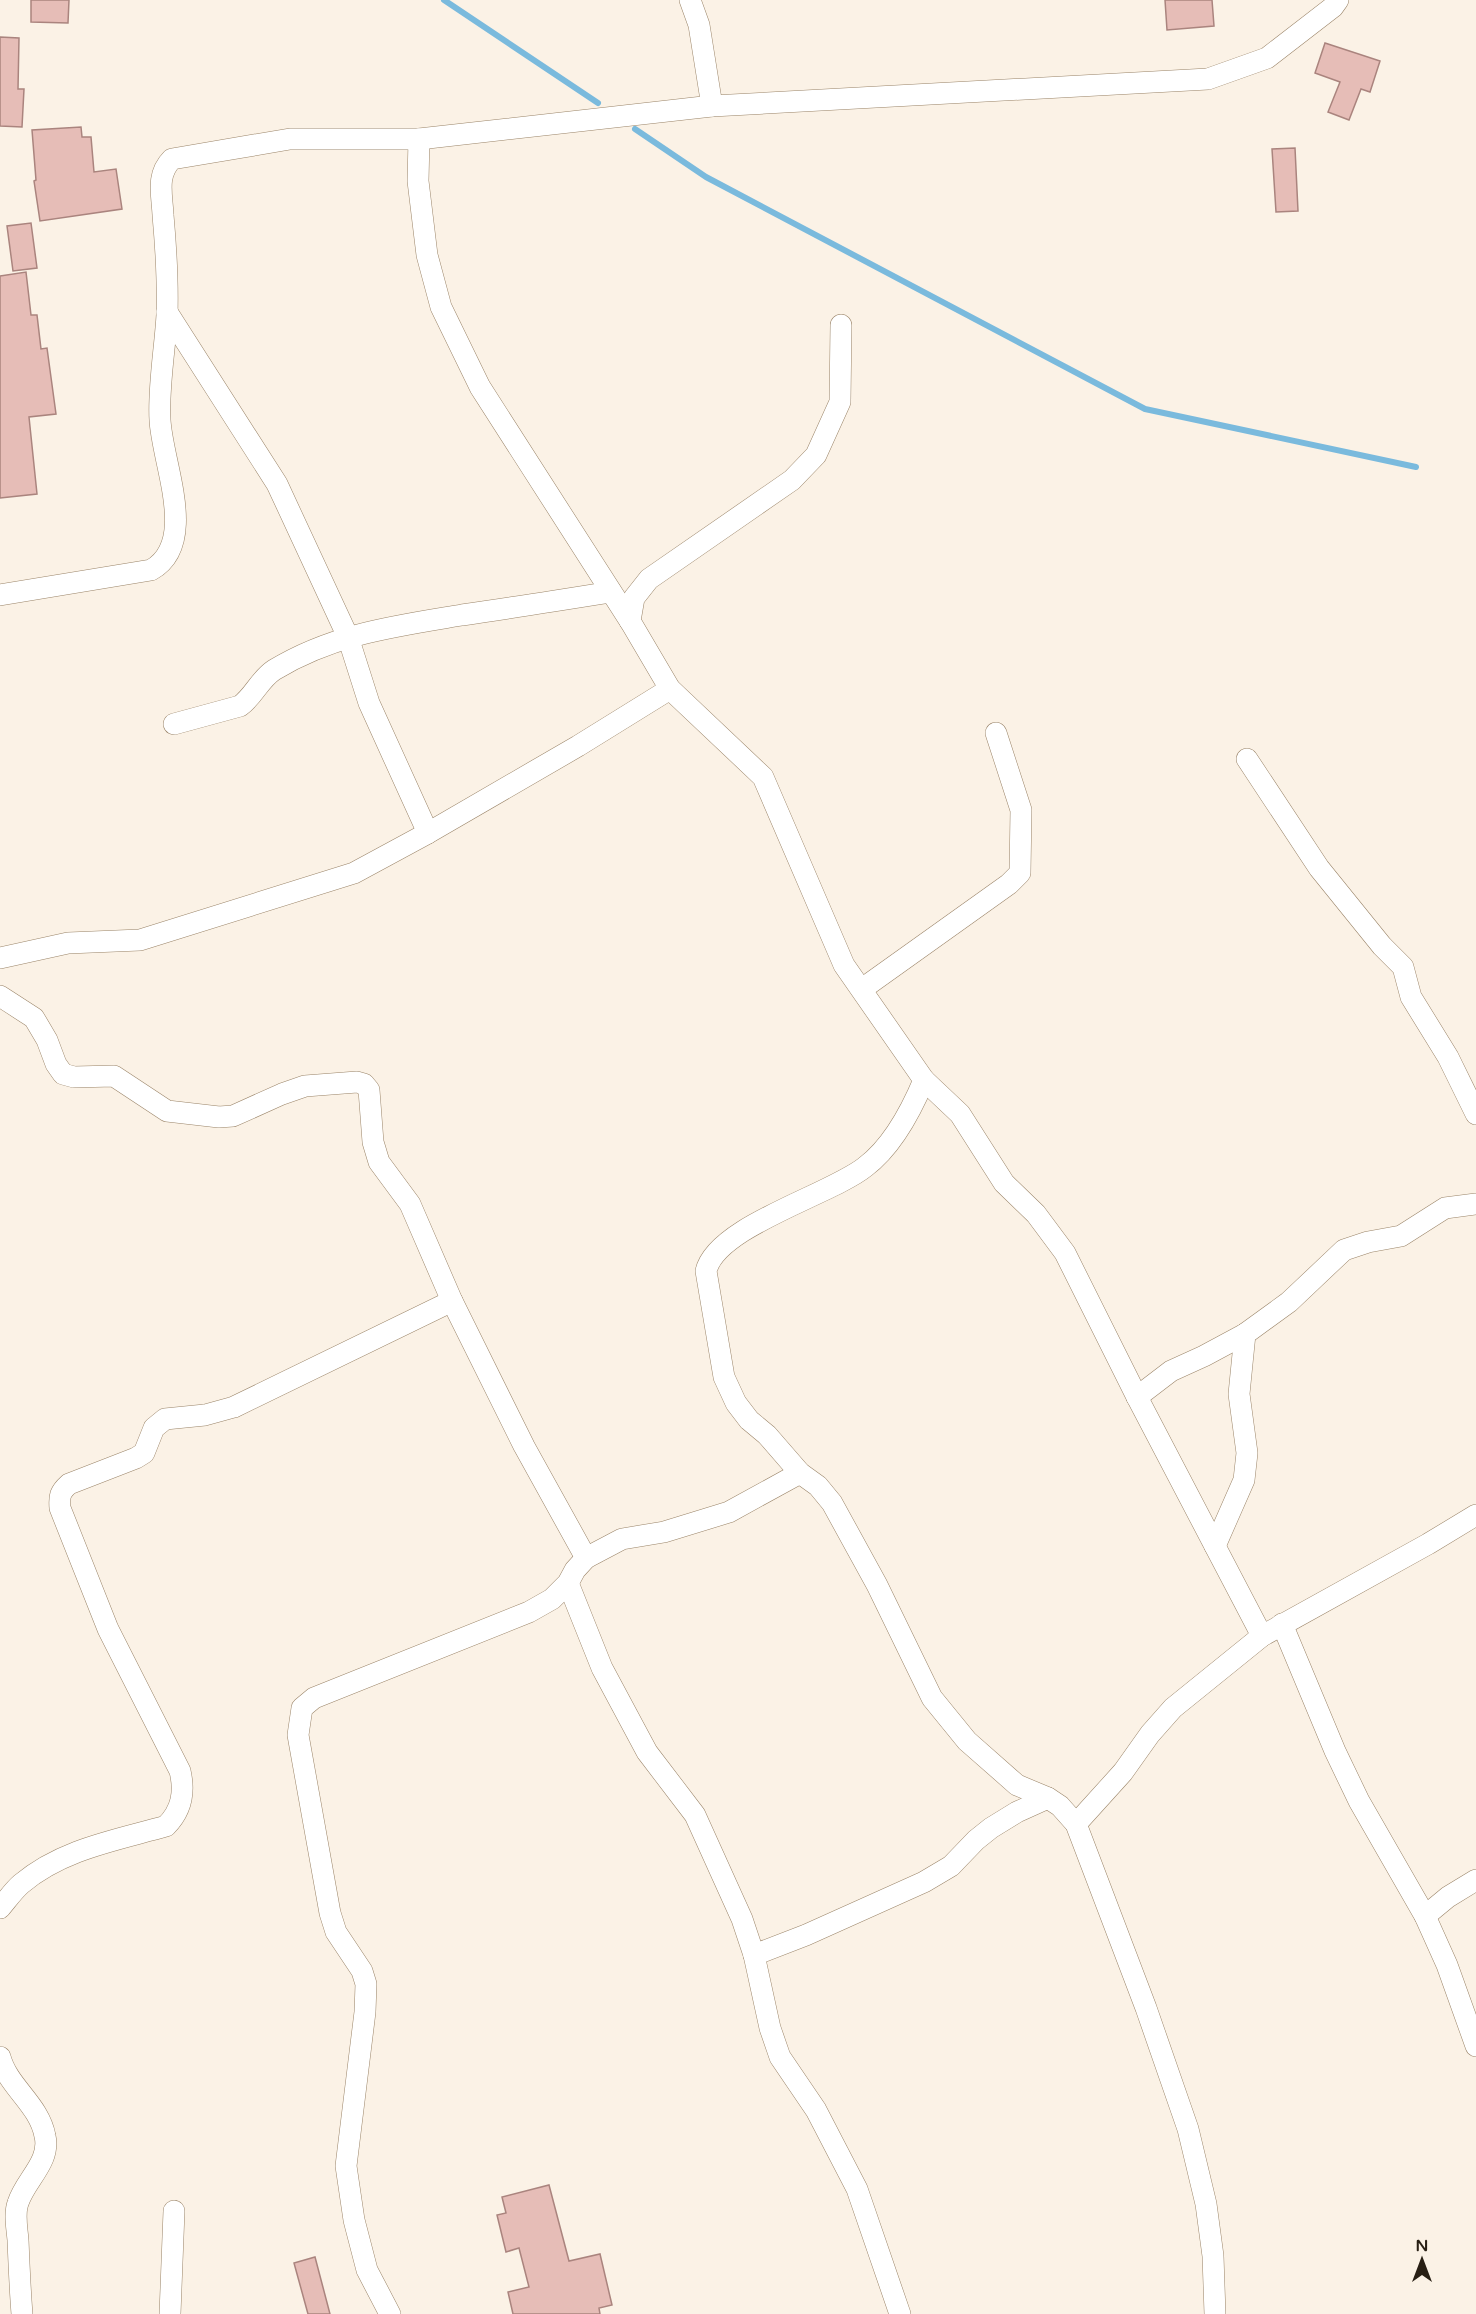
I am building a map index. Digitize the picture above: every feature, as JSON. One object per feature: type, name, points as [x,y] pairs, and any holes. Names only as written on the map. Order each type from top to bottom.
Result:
[{"type":"street","points":[[690,0],[699,25],[712,105]]},
{"type":"street","points":[[0,595],[152,570],[168,556],[175,535],[176,510],[160,420],[167,312],[160,178],[164,167],[172,159],[290,139],[419,139],[712,105],[1208,79],[1267,58],[1333,7],[1338,0]]},
{"type":"street","points":[[419,139],[418,181],[427,255],[441,307],[480,387],[630,621],[670,689],[763,777],[844,965],[924,1080],[960,1114],[1004,1183],[1036,1214],[1065,1253],[1262,1636]]},
{"type":"street","points":[[167,312],[277,484],[348,637],[369,703],[428,834]]},
{"type":"street","points":[[630,621],[634,598],[650,579],[792,480],[816,455],[840,402],[841,325]]},
{"type":"street","points":[[174,724],[240,706],[248,700],[261,680],[273,671],[348,637],[391,626],[611,592]]},
{"type":"street","points":[[0,958],[68,943],[140,940],[354,873],[428,834],[579,746],[670,689]]},
{"type":"street","points":[[862,989],[1009,884],[1020,873],[1021,810],[996,734]]},
{"type":"street","points":[[1248,759],[1319,868],[1382,946],[1403,967],[1415,1005],[1448,1057],[1476,1114]]},
{"type":"street","points":[[0,996],[34,1017],[63,1074],[74,1077],[114,1076],[167,1111],[219,1117],[233,1116],[305,1086],[357,1082],[364,1084],[369,1090],[375,1154],[410,1204],[452,1301],[524,1446],[586,1558]]},
{"type":"street","points":[[924,1080],[904,1120],[879,1155],[867,1166],[854,1176],[771,1215],[718,1250],[709,1260],[706,1271],[724,1377],[736,1403],[743,1412],[767,1435],[800,1473],[818,1486],[832,1503],[872,1575],[932,1698],[947,1719],[967,1741],[1017,1785],[1048,1798],[1060,1806],[1077,1824],[1146,2008],[1188,2129],[1206,2204],[1213,2256],[1215,2314]]},
{"type":"street","points":[[1137,1396],[1171,1371],[1245,1334],[1289,1302],[1344,1250],[1368,1242],[1401,1236],[1445,1208],[1476,1204]]},
{"type":"street","points":[[0,1908],[20,1884],[46,1866],[88,1848],[166,1826],[175,1818],[182,1802],[183,1782],[180,1771],[108,1629],[60,1508],[59,1496],[63,1489],[69,1484],[144,1453],[154,1428],[165,1419],[205,1415],[234,1407],[452,1301]]},
{"type":"street","points":[[1215,1546],[1244,1480],[1247,1453],[1239,1395],[1245,1334]]},
{"type":"street","points":[[390,2314],[366,2270],[354,2220],[346,2166],[366,2012],[366,1984],[362,1971],[336,1932],[330,1914],[298,1735],[302,1708],[314,1698],[529,1612],[552,1599],[568,1583],[575,1570],[586,1558],[622,1539],[664,1532],[729,1512],[800,1473]]},
{"type":"street","points":[[1077,1824],[1123,1772],[1150,1734],[1173,1708],[1262,1636],[1476,1515]]},
{"type":"street","points":[[568,1583],[602,1668],[647,1752],[695,1815],[742,1919],[754,1955],[770,2028],[780,2057],[816,2110],[857,2189],[900,2314]]},
{"type":"street","points":[[1282,1624],[1335,1751],[1359,1801],[1425,1916],[1447,1965],[1476,2046]]},
{"type":"street","points":[[754,1955],[807,1935],[924,1882],[951,1866],[976,1840],[992,1828],[1017,1812],[1048,1798]]},
{"type":"street","points":[[1425,1916],[1448,1897],[1476,1880]]},
{"type":"street","points":[[0,2056],[3,2070],[33,2108],[46,2138],[44,2156],[18,2203],[16,2219],[22,2314]]},
{"type":"street","points":[[170,2314],[174,2211]]},
{"type":"building","points":[[31,0],[69,0],[68,23],[31,22]]},
{"type":"building","points":[[1165,0],[1212,0],[1214,26],[1167,30]]},
{"type":"building","points":[[0,37],[19,38],[18,89],[24,89],[22,127],[0,126]]},
{"type":"building","points":[[1325,43],[1380,61],[1370,92],[1361,89],[1349,120],[1328,112],[1340,82],[1315,73]]},
{"type":"building","points":[[81,127],[82,137],[91,137],[94,172],[116,169],[122,209],[40,221],[34,181],[36,180],[32,130]]},
{"type":"building","points":[[1295,148],[1298,211],[1276,212],[1272,149]]},
{"type":"building","points":[[31,223],[37,268],[13,271],[7,226]]},
{"type":"building","points":[[26,272],[31,315],[37,315],[41,349],[47,348],[56,414],[29,417],[37,494],[0,498],[0,276]]},
{"type":"building","points":[[549,2185],[569,2261],[600,2254],[612,2305],[599,2308],[600,2314],[513,2314],[508,2292],[529,2287],[519,2248],[506,2252],[497,2215],[506,2213],[502,2197]]},
{"type":"building","points":[[315,2257],[330,2314],[308,2314],[294,2263]]},
{"type":"waterway","points":[[444,0],[598,103]]},
{"type":"waterway","points":[[635,129],[706,177],[1145,409],[1416,467]]}]
